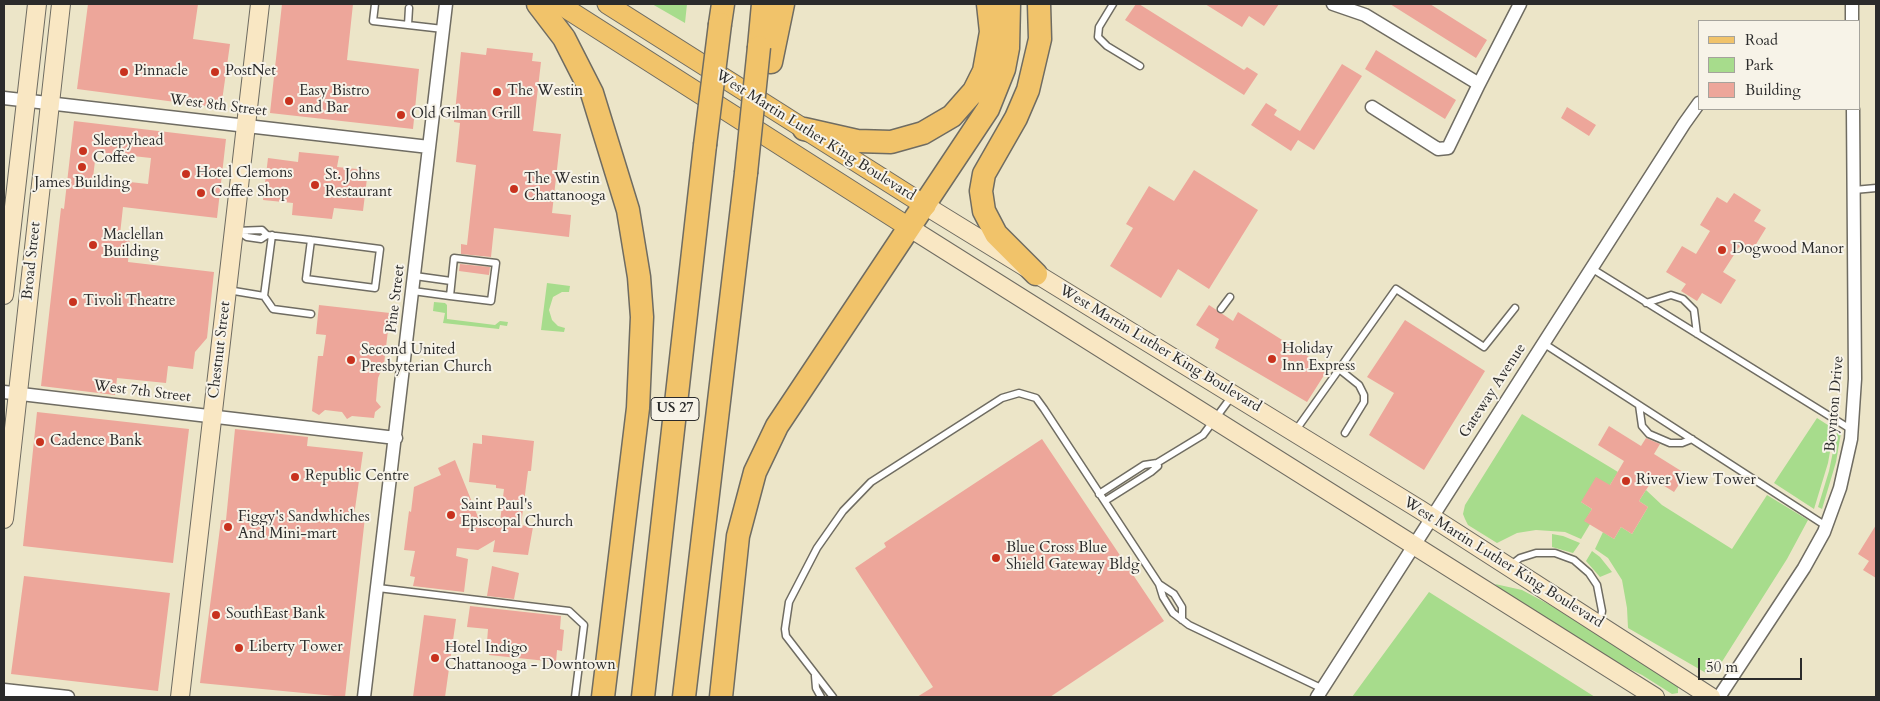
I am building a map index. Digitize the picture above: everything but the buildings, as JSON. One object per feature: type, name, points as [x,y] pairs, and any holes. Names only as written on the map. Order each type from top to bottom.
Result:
[{"type":"highway","points":[[538,4],[564,38],[592,93],[628,210],[639,277],[642,317],[638,408],[603,697]]},
{"type":"highway","name":"US 27","points":[[684,697],[746,174],[765,54],[763,4]]},
{"type":"highway","points":[[765,54],[783,4]]},
{"type":"highway","points":[[804,129],[858,141],[891,142],[923,133],[952,116],[974,91],[984,71],[991,32],[988,4]]},
{"type":"highway","points":[[720,697],[738,536],[755,472],[777,426],[926,206],[988,109],[1004,69],[1008,48],[1009,4]]},
{"type":"highway","points":[[1036,274],[996,234],[984,211],[981,191],[984,174],[1016,118],[1028,90],[1040,39],[1039,4]]},
{"type":"highway","name":"US 27","points":[[643,697],[705,144],[722,10]]},
{"type":"highway","points":[[639,697],[646,674]]},
{"type":"main road","name":"Broad Street","points":[[4,295],[37,4]]},
{"type":"main road","name":"Broad Street","points":[[4,518],[10,393],[50,103],[61,4]]},
{"type":"main road","name":"Chestnut Street","points":[[180,697],[227,290],[237,231],[246,126],[260,4]]},
{"type":"main road","name":"West Martin Luther King Boulevard","points":[[559,4],[910,228],[1655,697]]},
{"type":"main road","name":"West Martin Luther King Boulevard","points":[[607,4],[926,206],[1432,517],[1711,697]]},
{"type":"street","name":"Pine Street","points":[[364,697],[446,4]]},
{"type":"street","name":"Pine Street","points":[[444,26],[453,4]]},
{"type":"street","points":[[1333,4],[1365,15],[1480,84]]},
{"type":"street","points":[[1372,107],[1438,149],[1448,148],[1520,4]]},
{"type":"street","points":[[1852,4],[1852,20]]},
{"type":"street","name":"West 8th Street","points":[[4,98],[429,147]]},
{"type":"street","name":"Gateway Avenue","points":[[1320,693],[1591,268],[1698,105]]},
{"type":"street","name":"Boynton Drive","points":[[1719,697],[1804,568],[1826,526],[1840,488],[1852,430],[1855,378],[1853,110]]},
{"type":"street","name":"West 7th Street","points":[[10,393],[396,438]]},
{"type":"street","points":[[4,690],[68,697]]},
{"type":"lane","points":[[375,4],[374,21],[408,25],[444,26]]},
{"type":"lane","points":[[1113,4],[1099,27],[1098,37],[1107,46],[1140,66]]},
{"type":"lane","points":[[408,25],[410,8]]},
{"type":"lane","points":[[1854,190],[1876,188]]},
{"type":"lane","points":[[237,231],[247,237],[261,239],[270,235],[311,240],[380,249],[375,288],[306,279],[311,240]]},
{"type":"lane","points":[[270,235],[264,296],[273,309],[311,314]]},
{"type":"lane","points":[[413,291],[450,296],[491,300],[496,263],[454,258],[450,296]]},
{"type":"lane","points":[[1591,268],[1852,430]]},
{"type":"lane","points":[[415,276],[451,281]]},
{"type":"lane","points":[[1295,432],[1396,289],[1484,347],[1515,308]]},
{"type":"lane","points":[[227,290],[264,296]]},
{"type":"lane","points":[[1646,302],[1671,296],[1683,299],[1694,310],[1697,334]]},
{"type":"lane","points":[[1221,309],[1230,297]]},
{"type":"lane","points":[[1543,343],[1826,526]]},
{"type":"lane","points":[[1339,369],[1359,385],[1364,395],[1364,402],[1345,432]]},
{"type":"lane","points":[[833,697],[786,636],[785,620],[789,602],[821,542],[843,511],[871,482],[1002,398],[1019,393],[1036,398],[1160,584],[1163,597],[1173,613],[1189,625],[1320,693]]},
{"type":"lane","points":[[1099,494],[1144,465],[1157,463],[1203,435],[1216,421],[1233,395]]},
{"type":"lane","points":[[1639,405],[1642,426],[1649,434],[1670,444],[1682,443],[1692,439]]},
{"type":"lane","points":[[1105,501],[1151,472],[1158,466],[1157,463]]},
{"type":"lane","points":[[1510,567],[1520,558],[1536,554],[1555,553],[1574,560],[1589,573],[1597,585],[1602,612],[1600,624]]},
{"type":"lane","points":[[1160,584],[1174,594],[1182,607],[1182,620]]},
{"type":"lane","points":[[378,588],[569,610],[584,625],[575,697]]},
{"type":"lane","points":[[815,676],[816,688],[821,697]]},
{"type":"green space","points":[[652,4],[687,4],[685,23]]},
{"type":"green space","points":[[547,283],[570,286],[569,292],[562,292],[553,297],[549,310],[552,320],[558,326],[565,328],[564,332],[541,330]]},
{"type":"green space","points":[[434,302],[447,305],[447,319],[495,325],[500,321],[508,322],[507,326],[500,325],[499,329],[443,323],[445,313],[433,311]]},
{"type":"green space","points":[[1522,414],[1618,472],[1610,485],[1581,502],[1592,509],[1585,521],[1590,524],[1581,539],[1565,532],[1536,530],[1517,533],[1497,543],[1468,525],[1465,519],[1463,514],[1465,505]]},
{"type":"green space","points":[[1817,418],[1834,429],[1828,463],[1814,509],[1774,483]]},
{"type":"green space","points":[[1837,432],[1841,433],[1836,462],[1822,509],[1818,507],[1829,471]]},
{"type":"green space","points":[[1646,490],[1662,505],[1732,549],[1767,495],[1808,520],[1787,559],[1718,668],[1713,672],[1706,673],[1628,628],[1622,580],[1608,558],[1595,549],[1603,532],[1614,539],[1621,527],[1632,534],[1648,507],[1639,501]]},
{"type":"green space","points":[[1552,534],[1580,543],[1573,553],[1552,547]]},
{"type":"green space","points":[[1592,551],[1600,557],[1612,572],[1600,577],[1586,561]]},
{"type":"green space","points":[[1495,584],[1522,590],[1550,605],[1678,685],[1678,693],[1672,694],[1516,604]]},
{"type":"green space","points":[[1429,592],[1595,697],[1352,697]]},
{"type":"place","name":"Pinnacle","points":[[124,72]]},
{"type":"place","name":"PostNet","points":[[215,72]]},
{"type":"place","name":"The Westin","points":[[497,92]]},
{"type":"place","name":"Easy Bistro and Bar","points":[[289,101]]},
{"type":"place","name":"Old Gilman Grill","points":[[401,115]]},
{"type":"place","name":"Sleepyhead Coffee","points":[[83,151]]},
{"type":"place","name":"James Building","points":[[82,167]]},
{"type":"place","name":"Hotel Clemons","points":[[186,174]]},
{"type":"place","name":"St. Johns Restaurant","points":[[315,185]]},
{"type":"place","name":"The Westin Chattanooga","points":[[514,189]]},
{"type":"place","name":"Coffee Shop","points":[[201,193]]},
{"type":"place","name":"Maclellan Building","points":[[93,245]]},
{"type":"place","name":"Dogwood Manor","points":[[1722,250]]},
{"type":"place","name":"Tivoli Theatre","points":[[73,302]]},
{"type":"place","name":"Holiday Inn Express","points":[[1272,359]]},
{"type":"place","name":"Second United Presbyterian Church","points":[[351,360]]},
{"type":"place","name":"Cadence Bank","points":[[40,442]]},
{"type":"place","name":"Republic Centre","points":[[295,477]]},
{"type":"place","name":"River View Tower","points":[[1626,481]]},
{"type":"place","name":"Saint Paul's Episcopal Church","points":[[451,515]]},
{"type":"place","name":"Figgy's Sandwhiches And Mini-mart","points":[[228,527]]},
{"type":"place","name":"Blue Cross Blue Shield Gateway Bldg","points":[[996,558]]},
{"type":"place","name":"SouthEast Bank","points":[[216,615]]},
{"type":"place","name":"Liberty Tower","points":[[239,648]]},
{"type":"place","name":"Hotel Indigo Chattanooga - Downtown","points":[[435,658]]}]
